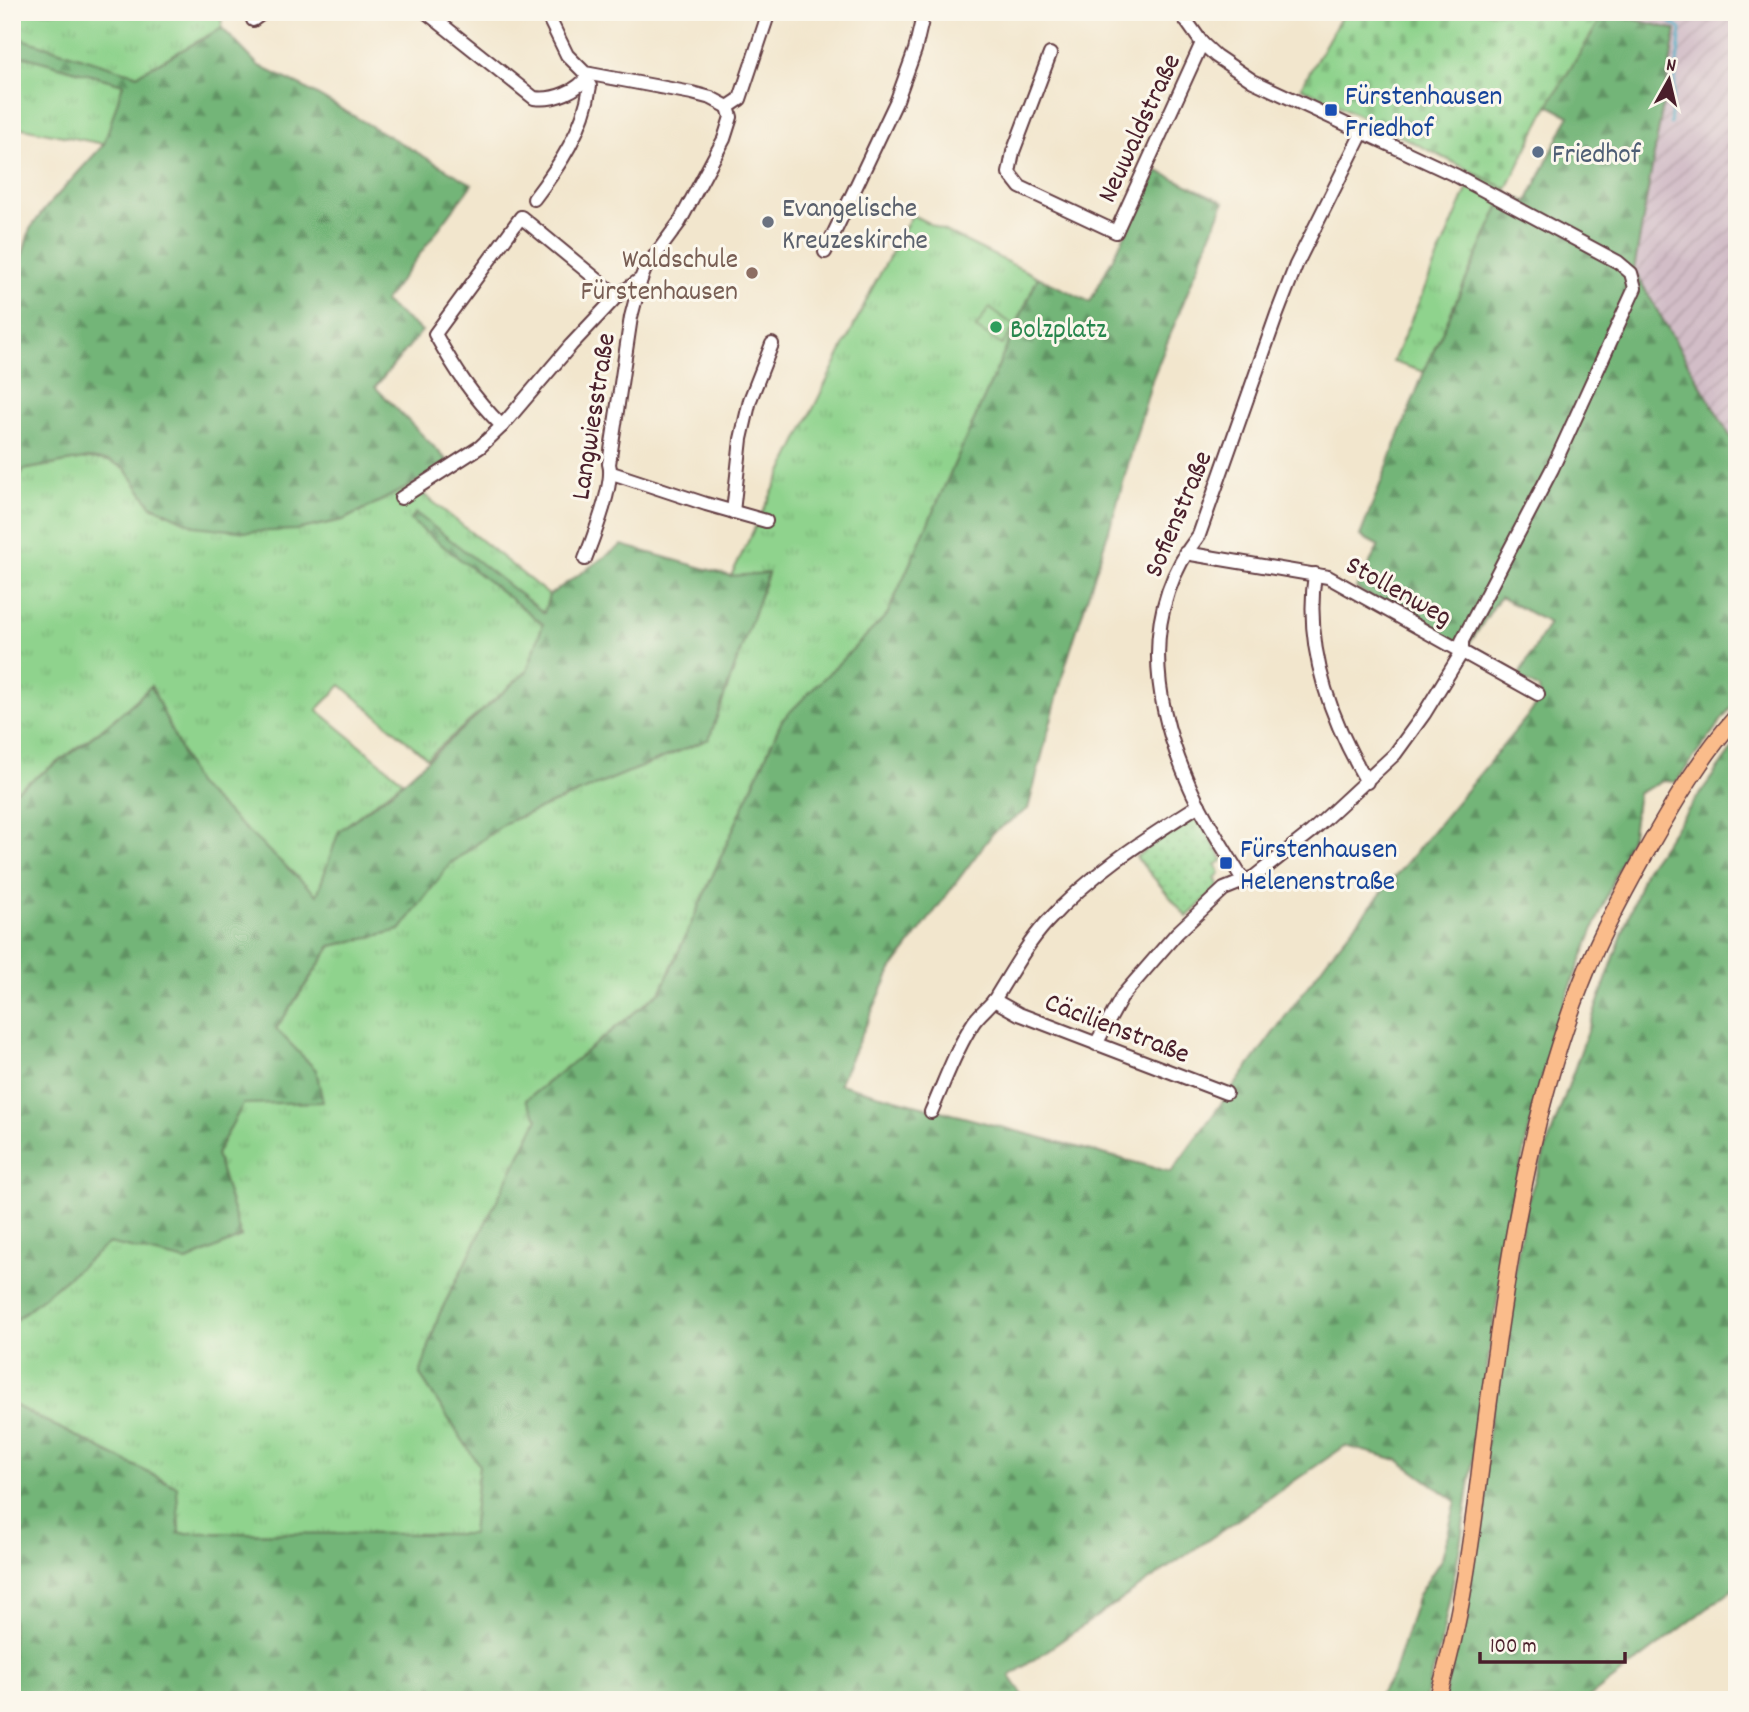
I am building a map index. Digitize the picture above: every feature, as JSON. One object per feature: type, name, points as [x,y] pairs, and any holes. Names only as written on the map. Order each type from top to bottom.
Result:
[{"type":"main road","points":[[1437,1700],[1449,1661],[1470,1542],[1490,1390],[1524,1182],[1548,1088],[1572,1010],[1597,946],[1677,797],[1737,716]]},
{"type":"street","points":[[253,20],[264,12]]},
{"type":"street","points":[[401,498],[480,447],[502,426],[617,296],[641,279],[645,269],[679,223],[724,139],[732,117],[729,107],[711,98],[588,77],[570,91],[544,99],[534,98],[426,12]]},
{"type":"street","points":[[534,199],[553,174],[575,135],[590,86],[588,77],[567,55],[547,12]]},
{"type":"street","points":[[729,107],[740,99],[769,12]]},
{"type":"street","points":[[825,251],[897,100],[915,50],[924,12]]},
{"type":"street","points":[[1096,1044],[1123,995],[1152,959],[1224,889],[1254,877],[1311,832],[1367,782],[1395,754],[1424,714],[1462,652],[1462,641],[1552,469],[1635,288],[1631,273],[1618,262],[1457,176],[1253,81],[1202,43],[1180,12]]},
{"type":"street","name":"Neuwaldstraße","points":[[1049,54],[1013,152],[1009,173],[1020,187],[1116,232],[1202,43]]},
{"type":"street","name":"Sofienstraße","points":[[1243,880],[1190,788],[1165,724],[1158,684],[1158,645],[1163,612],[1174,573],[1199,535],[1276,314],[1296,265],[1363,131]]},
{"type":"street","points":[[502,426],[480,404],[461,379],[435,334],[521,218],[617,296]]},
{"type":"street","name":"Langwiesstraße","points":[[585,559],[599,522],[612,473],[609,464],[626,343],[632,307],[641,279]]},
{"type":"street","points":[[733,512],[741,439],[750,400],[772,344]]},
{"type":"street","points":[[612,473],[766,521]]},
{"type":"street","name":"Stollenweg","points":[[1185,553],[1328,576],[1538,694]]},
{"type":"street","points":[[1315,574],[1312,620],[1320,670],[1338,727],[1367,782]]},
{"type":"street","points":[[932,1112],[972,1023],[994,1000],[1010,972],[1046,923],[1087,882],[1128,850],[1199,805]]},
{"type":"street","name":"Cäcilienstraße","points":[[994,1000],[1019,1014],[1226,1093]]},
{"type":"shaded area","points":[[1612,12],[1737,12],[1737,448],[1634,270],[1675,30]]},
{"type":"green space","points":[[12,12],[221,12],[222,28],[137,75],[12,36]]},
{"type":"green space","points":[[1344,12],[1605,12],[1548,105],[1507,189],[1301,87]]},
{"type":"green space","points":[[1605,12],[1676,30],[1634,270],[1737,448],[1737,699],[1676,782],[1663,781],[1638,793],[1632,834],[1554,1028],[1513,1197],[1460,1546],[1440,1647],[1425,1700],[1375,1700],[1393,1676],[1418,1595],[1442,1558],[1456,1501],[1398,1460],[1345,1446],[1010,1676],[1026,1700],[12,1700],[12,1404],[177,1487],[179,1533],[472,1534],[479,1465],[420,1375],[439,1315],[538,1119],[526,1100],[661,991],[782,720],[887,615],[1038,277],[1090,302],[1158,171],[1224,202],[1152,380],[1115,511],[1065,667],[1028,809],[993,833],[891,970],[839,1084],[1171,1172],[1332,953],[1540,701],[1539,689],[1518,677],[1549,623],[1500,597],[1466,649],[1356,588],[1379,546],[1360,536],[1424,372],[1506,192],[1527,202],[1569,116],[1548,105]]},
{"type":"green space","points":[[222,28],[259,66],[303,87],[472,184],[384,302],[422,331],[375,387],[448,461],[412,485],[343,520],[296,530],[247,532],[195,526],[151,505],[125,468],[110,461],[89,458],[23,470],[12,496],[13,288],[30,229],[104,144],[123,84],[12,53],[12,36],[137,75]]},
{"type":"green space","points":[[12,53],[124,84],[104,144],[12,126]]},
{"type":"green space","points":[[1474,173],[1507,189],[1424,372],[1393,362]]},
{"type":"green space","points":[[912,215],[1038,277],[887,615],[782,720],[661,991],[526,1100],[538,1119],[439,1315],[420,1375],[479,1465],[472,1535],[179,1533],[176,1487],[12,1404],[12,1323],[109,1243],[187,1261],[241,1237],[216,1154],[243,1104],[316,1070],[276,1029],[332,946],[400,930],[450,864],[505,823],[709,739],[768,574],[731,576],[873,287]]},
{"type":"green space","name":"Bolzplatz","points":[[989,308],[1015,326],[1002,345],[976,328]]},
{"type":"green space","points":[[89,458],[110,461],[125,468],[151,506],[195,526],[296,530],[343,520],[412,485],[549,595],[544,613],[416,514],[411,520],[543,624],[527,671],[427,758],[341,685],[317,710],[403,781],[339,831],[317,896],[196,784],[151,686],[84,743],[12,793],[12,496],[23,470]]},
{"type":"green space","points":[[416,513],[544,613],[549,595],[622,545],[731,576],[768,573],[709,739],[505,823],[450,864],[400,930],[331,946],[276,1029],[316,1070],[323,1102],[243,1104],[216,1154],[241,1237],[187,1261],[109,1243],[12,1323],[12,793],[84,743],[119,716],[151,686],[196,784],[317,895],[339,831],[394,790],[527,671],[543,624],[410,520]]},
{"type":"green space","points":[[1737,742],[1737,1586],[1586,1700],[1444,1700],[1525,1208],[1645,870]]},
{"type":"green space","points":[[1195,813],[1223,860],[1216,865],[1220,873],[1215,878],[1219,886],[1187,917],[1136,857]]},
{"type":"waterway","points":[[1654,12],[1681,29],[1670,124]]},
{"type":"place","name":"Fürstenhausen Friedhof","points":[[1331,110]]},
{"type":"place","name":"Friedhof","points":[[1538,152]]},
{"type":"place","name":"Evangelische Kreuzeskirche","points":[[768,222]]},
{"type":"place","name":"Waldschule Fürstenhausen","points":[[752,273]]},
{"type":"place","name":"Bolzplatz","points":[[996,327]]},
{"type":"place","name":"Fürstenhausen Helenenstraße","points":[[1226,863]]}]
